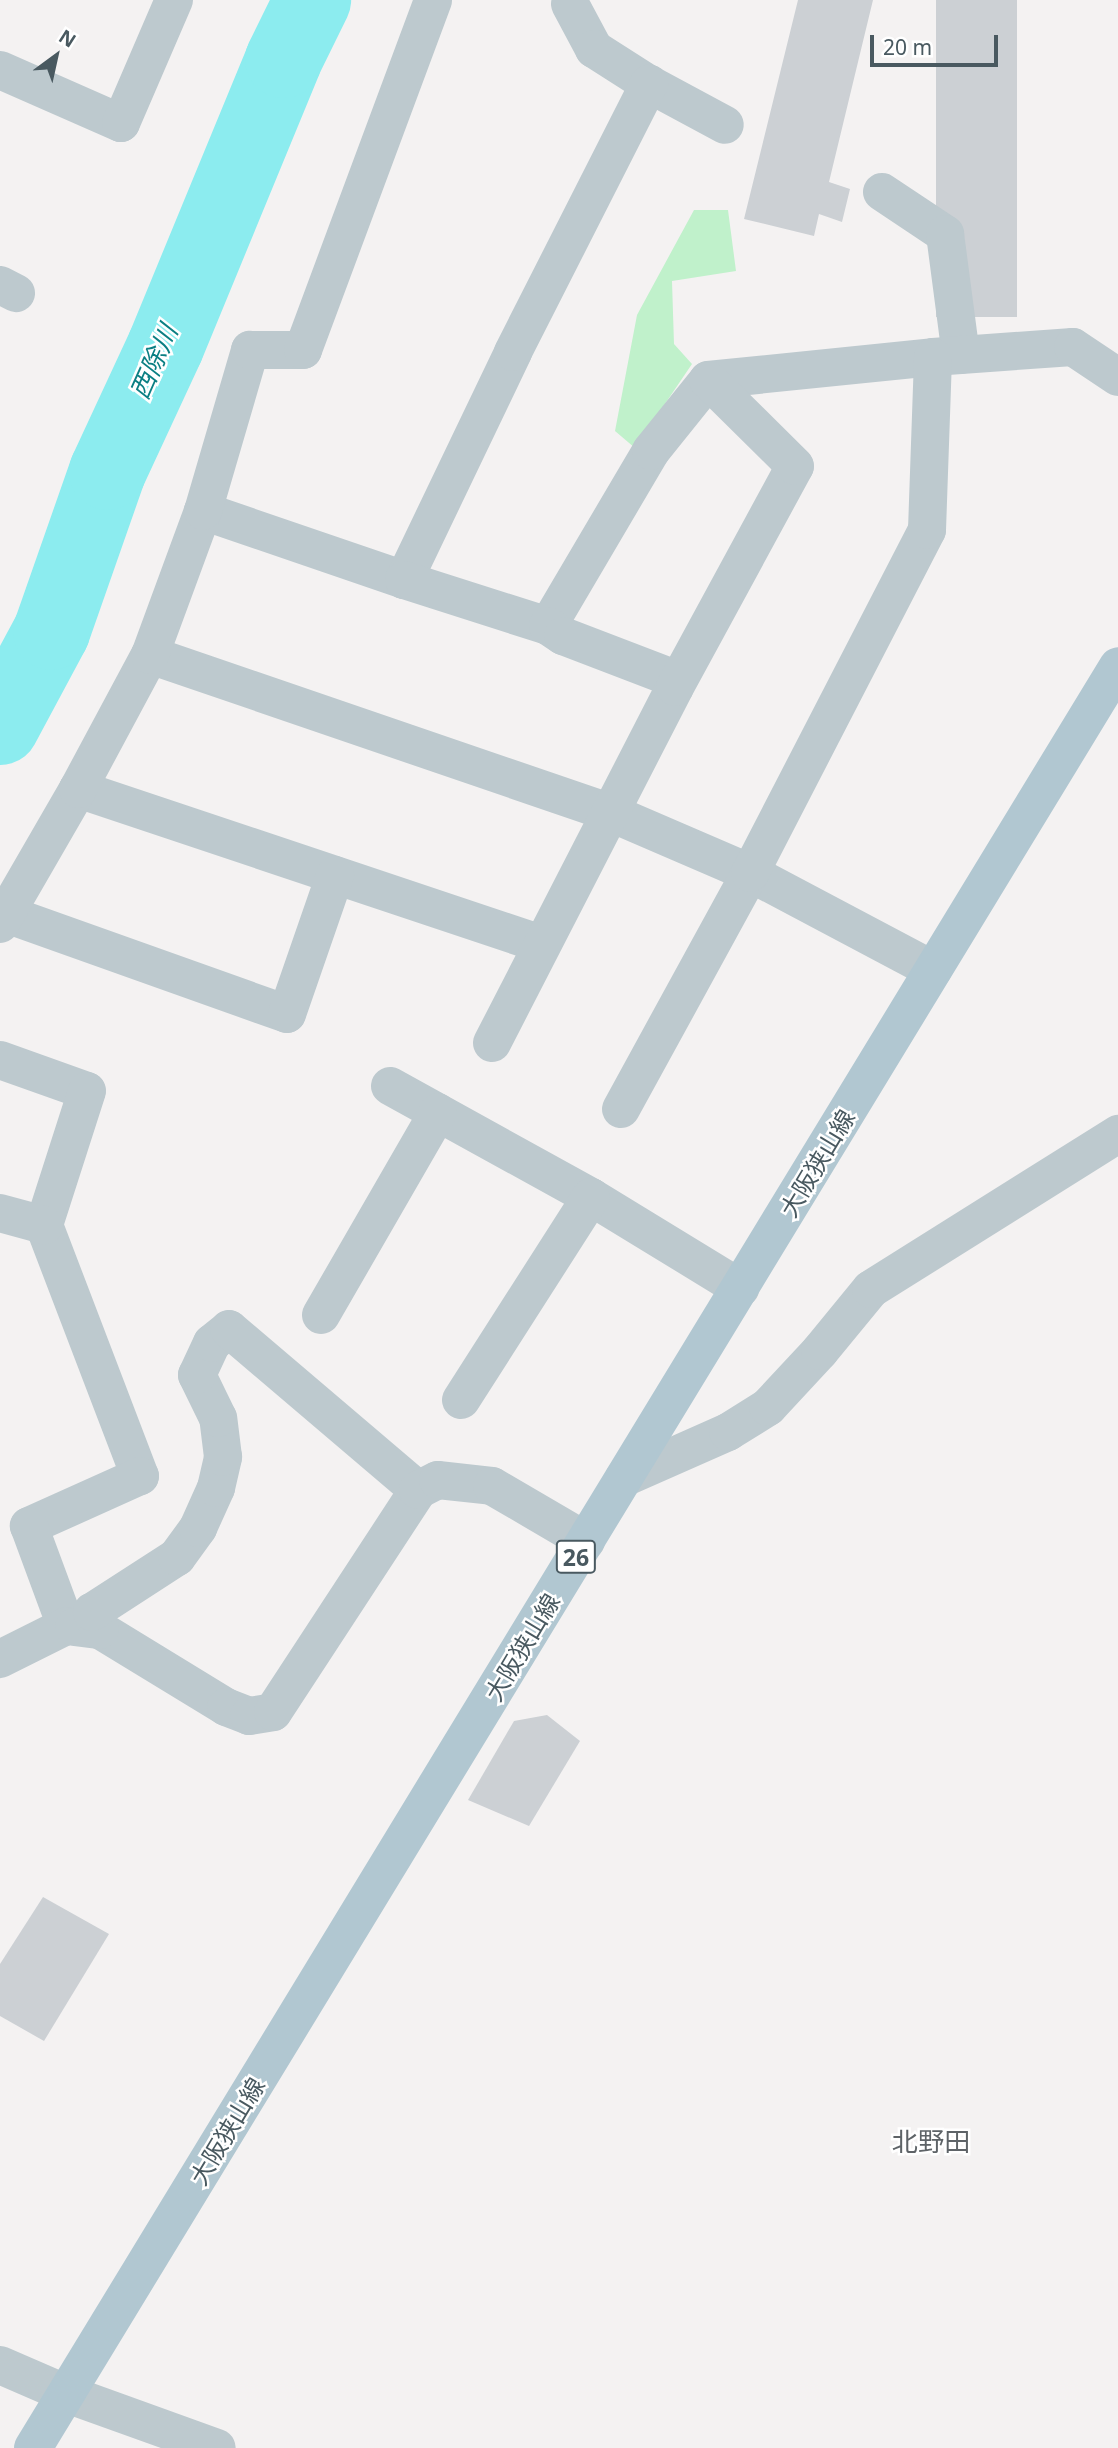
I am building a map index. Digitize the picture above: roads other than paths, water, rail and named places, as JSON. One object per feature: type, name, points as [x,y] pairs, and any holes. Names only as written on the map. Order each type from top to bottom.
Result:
[{"type":"main road","name":"大阪狭山線","points":[[33,2448],[1118,666]]},
{"type":"street","points":[[0,70],[121,123],[174,0]]},
{"type":"street","points":[[335,875],[287,1014],[3,919],[78,789],[150,655],[203,511],[250,350],[303,350],[433,0]]},
{"type":"street","points":[[569,1],[594,49],[649,84],[685,95],[724,125]]},
{"type":"street","points":[[404,580],[513,352],[649,84]]},
{"type":"street","points":[[621,1109],[750,873],[927,530],[947,356],[945,234],[882,192]]},
{"type":"street","points":[[548,626],[651,451],[708,380],[947,356],[1073,347],[1118,377]]},
{"type":"street","points":[[492,1043],[678,680],[795,466],[708,380]]},
{"type":"street","points":[[203,511],[548,626],[563,636],[678,680]]},
{"type":"street","points":[[150,655],[611,813],[750,873],[933,970]]},
{"type":"street","points":[[78,789],[541,944]]},
{"type":"street","points":[[0,1060],[87,1091],[44,1225],[140,1476],[29,1526],[83,1628],[226,1707],[249,1716],[274,1712],[418,1490],[438,1480],[492,1486],[586,1541]]},
{"type":"street","points":[[390,1086],[591,1197],[740,1288]]},
{"type":"street","points":[[321,1315],[438,1112]]},
{"type":"street","points":[[624,1478],[728,1432],[768,1407],[820,1351],[871,1289],[1118,1134]]},
{"type":"street","points":[[461,1400],[591,1197]]},
{"type":"street","points":[[0,1213],[44,1225]]},
{"type":"street","points":[[0,1659],[83,1628],[92,1612],[177,1557],[198,1528],[216,1488],[223,1457],[218,1418],[197,1375],[212,1343],[229,1329],[418,1490]]},
{"type":"street","points":[[0,2365],[66,2394],[217,2448]]},
{"type":"waterway","name":"西除川","points":[[0,726],[51,631],[107,471],[165,346],[283,59],[312,0]]},
{"type":"district","name":"北野田","points":[[931,2142]]}]
